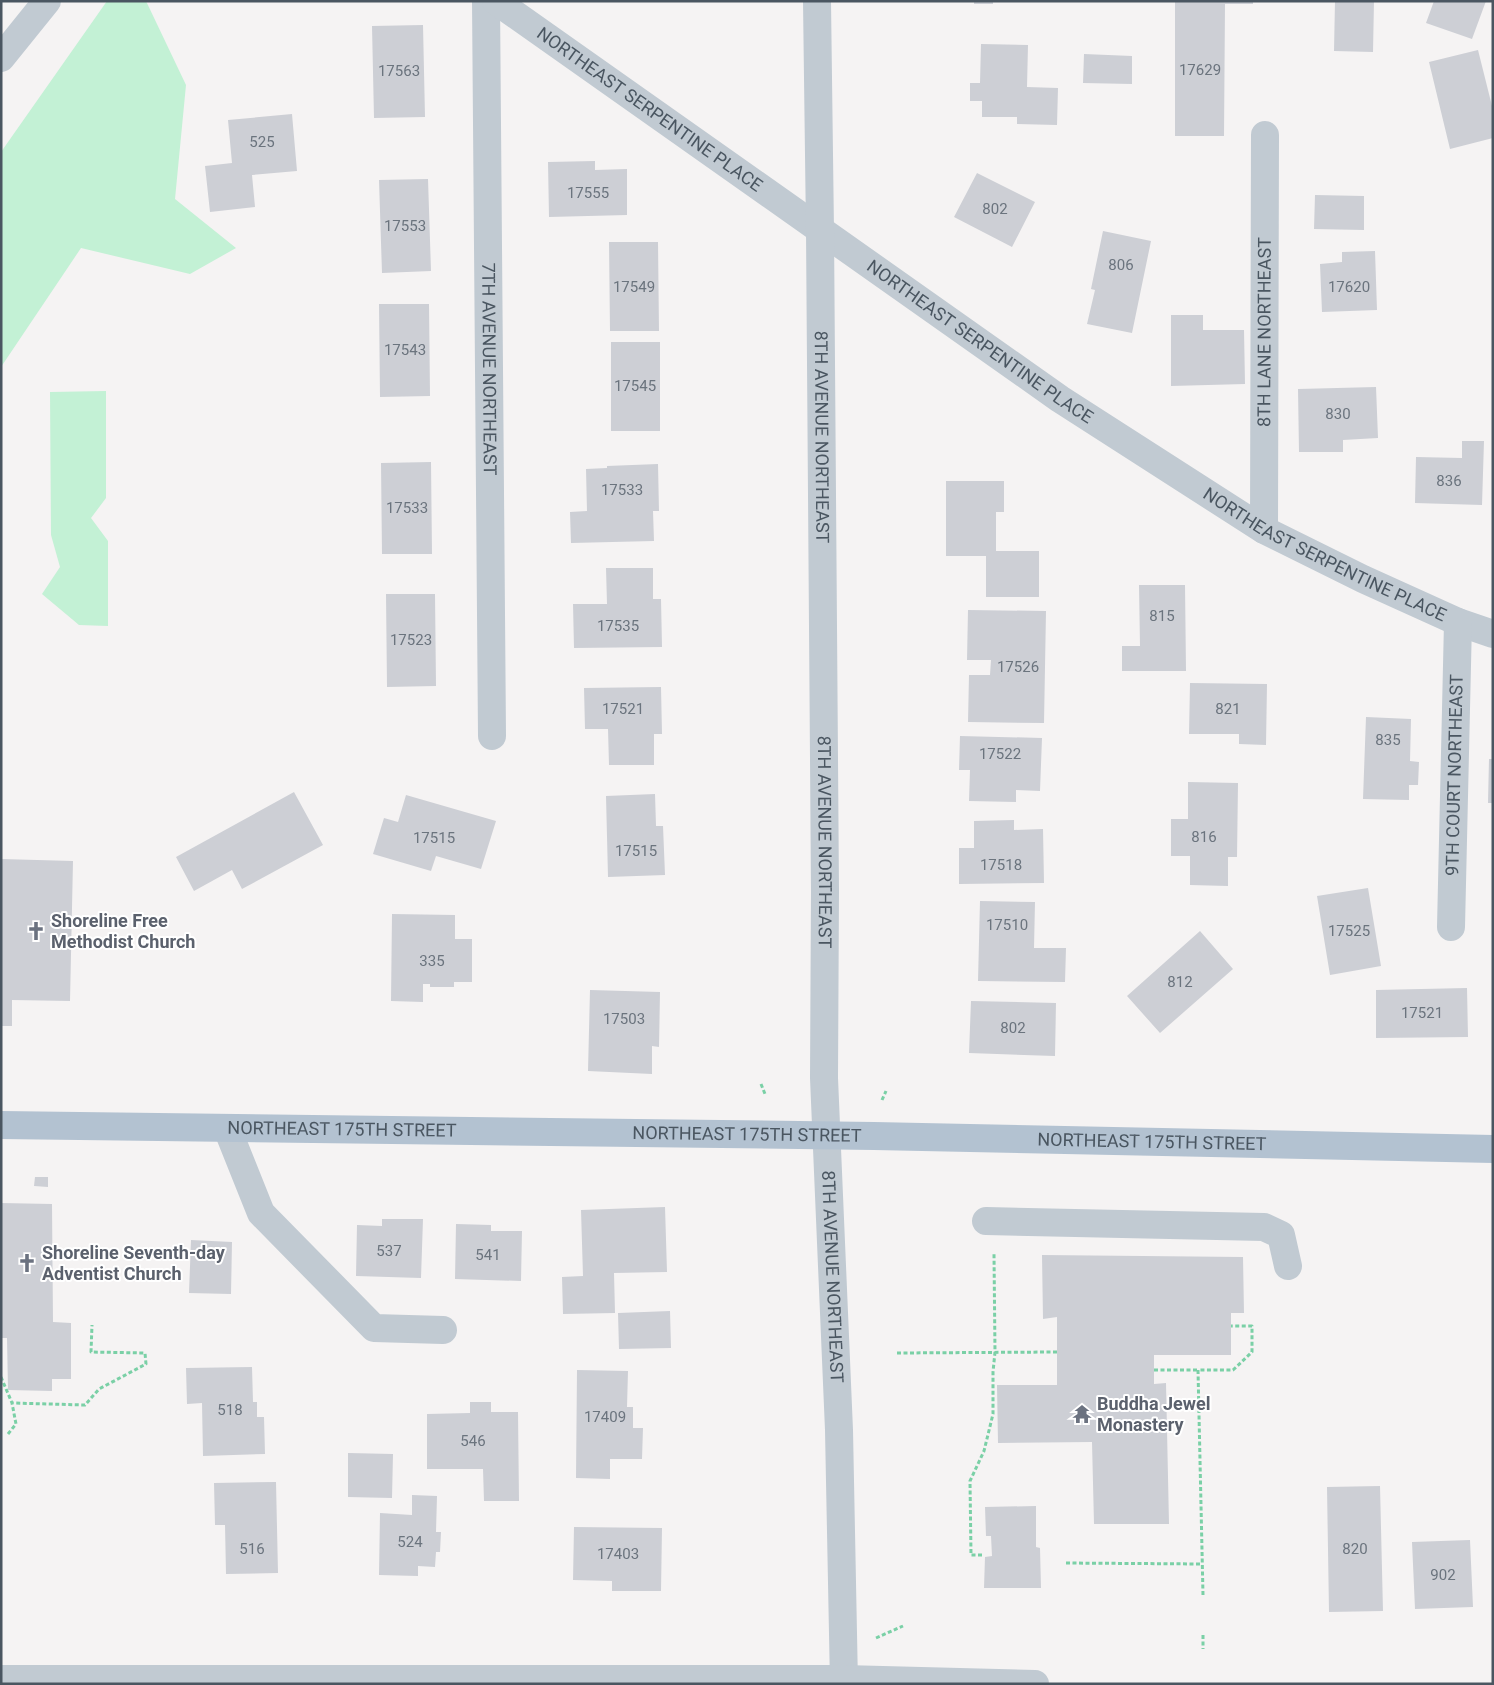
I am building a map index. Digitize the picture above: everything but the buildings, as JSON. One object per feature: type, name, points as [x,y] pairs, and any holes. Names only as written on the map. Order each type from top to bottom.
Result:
[{"type":"main road","name":"NORTHEAST 175TH STREET","points":[[1,1125],[826,1136],[1493,1149]]},
{"type":"street","points":[[1,58],[47,1]]},
{"type":"street","name":"7TH AVENUE NORTHEAST","points":[[486,1],[492,736]]},
{"type":"street","name":"NORTHEAST SERPENTINE PLACE","points":[[496,1],[1060,399],[1264,530],[1458,622],[1493,634]]},
{"type":"street","name":"8TH AVENUE NORTHEAST","points":[[817,1],[825,891],[824,1078],[839,1430],[844,1681]]},
{"type":"street","name":"8TH LANE NORTHEAST","points":[[1264,530],[1265,135]]},
{"type":"street","name":"9TH COURT NORTHEAST","points":[[1451,927],[1458,622]]},
{"type":"street","points":[[227,1128],[261,1213],[374,1328],[443,1330]]},
{"type":"street","points":[[990,1221],[1264,1227],[1281,1235],[1288,1266]]},
{"type":"street","points":[[1,1678],[844,1681],[1035,1684]]},
{"type":"path","points":[[761,1084],[765,1094]]},
{"type":"path","points":[[882,1100],[886,1091]]},
{"type":"path","points":[[982,1555],[972,1555],[970,1482],[984,1451],[993,1414],[995,1352],[990,1221]]},
{"type":"path","points":[[12,1403],[84,1404],[99,1389],[146,1364],[145,1353],[91,1352],[92,1324]]},
{"type":"path","points":[[1154,1370],[1233,1370],[1252,1352],[1252,1326],[1231,1326]]},
{"type":"path","points":[[897,1353],[1057,1352]]},
{"type":"path","points":[[1198,1370],[1203,1595]]},
{"type":"path","points":[[1,1377],[12,1403],[16,1424],[8,1434]]},
{"type":"path","points":[[1066,1563],[1202,1564]]},
{"type":"path","points":[[873,1640],[903,1626]]},
{"type":"path","points":[[1203,1635],[1203,1649]]},
{"type":"green space","points":[[107,1],[146,1],[186,85],[175,199],[236,248],[190,274],[81,248],[1,367],[1,152]]},
{"type":"green space","points":[[106,391],[106,498],[91,518],[108,541],[108,626],[79,625],[42,594],[60,567],[51,535],[50,392]]},
{"type":"place","name":"Shoreline Free Methodist Church","points":[[36,931]]},
{"type":"place","name":"Shoreline Seventh-day Adventist Church","points":[[27,1263]]},
{"type":"place","name":"Buddha Jewel Monastery","points":[[1082,1414]]}]
